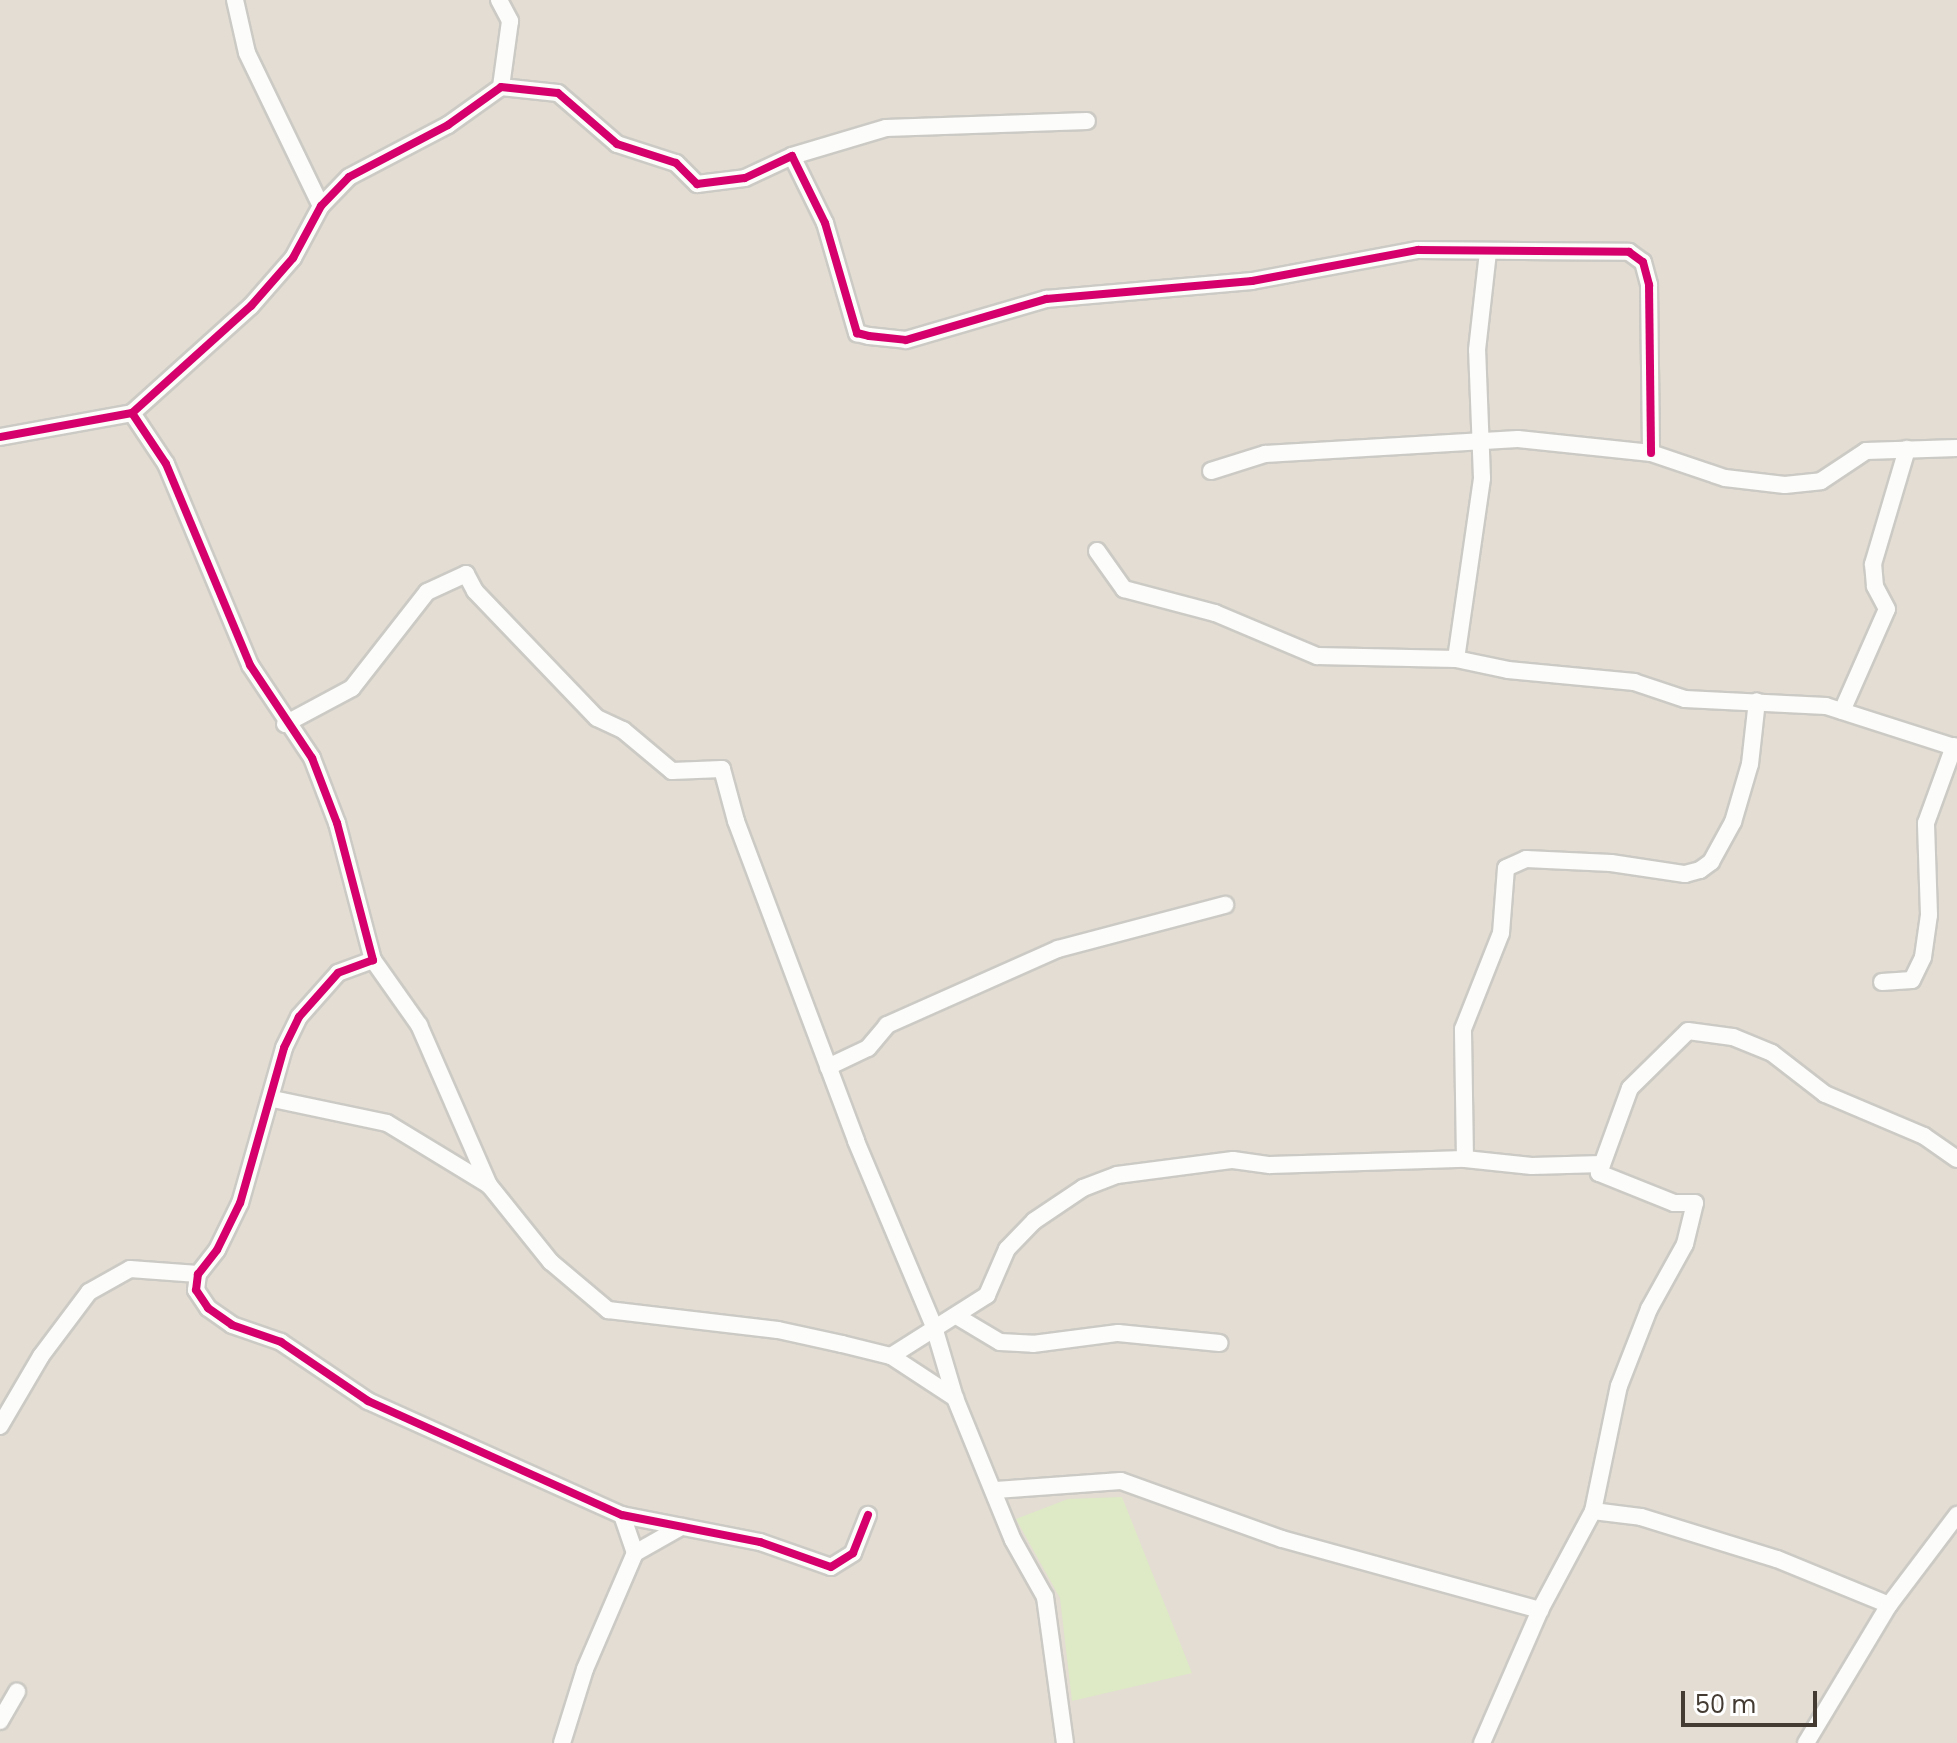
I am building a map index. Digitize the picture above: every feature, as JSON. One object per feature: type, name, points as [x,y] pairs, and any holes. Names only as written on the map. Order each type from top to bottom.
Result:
[{"type":"street","points":[[235,0],[247,53],[321,206]]},
{"type":"street","points":[[499,0],[510,21],[501,87]]},
{"type":"street","points":[[0,437],[132,413],[251,306],[293,258],[321,206],[349,177],[448,125],[501,87],[558,93],[617,144],[676,163],[697,184],[745,178],[792,156],[886,128],[1087,121]]},
{"type":"street","points":[[792,156],[825,223],[857,333],[869,336],[906,340],[1046,299],[1252,281],[1418,250],[1629,252],[1643,262],[1649,285],[1651,453]]},
{"type":"street","points":[[1456,659],[1482,478],[1477,350],[1488,252]]},
{"type":"street","points":[[132,413],[166,464],[233,628],[285,724],[312,758],[337,823],[373,960],[419,1025],[489,1185],[551,1262],[608,1310],[778,1330],[891,1356],[955,1398]]},
{"type":"street","points":[[1211,471],[1265,454],[1479,445],[1518,439],[1651,453],[1725,478],[1785,485],[1821,481],[1866,451],[1957,448]]},
{"type":"street","points":[[1842,711],[1887,609],[1875,586],[1873,564],[1907,449]]},
{"type":"street","points":[[1097,551],[1124,589],[1215,613],[1317,656],[1456,659],[1508,670],[1634,682],[1685,699],[1757,701],[1842,711],[1955,747],[1926,823],[1929,915],[1923,957],[1912,980],[1882,982]]},
{"type":"street","points":[[285,724],[352,688],[427,592],[466,574],[475,591],[597,718],[623,730],[672,771],[722,769],[736,821],[828,1067],[934,1327],[955,1398],[996,1490],[1013,1540],[1045,1597],[1065,1743]]},
{"type":"street","points":[[1465,1159],[1463,1029],[1501,933],[1506,868],[1526,859],[1611,863],[1685,874],[1700,870],[1711,862],[1733,822],[1750,764],[1757,701]]},
{"type":"street","points":[[828,1067],[868,1048],[887,1025],[1058,949],[1225,905]]},
{"type":"street","points":[[373,960],[338,973],[313,996],[284,1048],[273,1099],[240,1203],[217,1250],[198,1274],[196,1290],[208,1308],[232,1325],[281,1342],[368,1401],[444,1438],[622,1515],[760,1542],[831,1567],[853,1553],[868,1515]]},
{"type":"street","points":[[1482,1743],[1540,1610],[1593,1511],[1619,1386],[1649,1309],[1685,1244],[1695,1203],[1674,1203],[1599,1173],[1630,1088],[1688,1031],[1733,1037],[1772,1053],[1825,1094],[1924,1136],[1957,1159]]},
{"type":"street","points":[[273,1099],[387,1123],[489,1185]]},
{"type":"street","points":[[891,1356],[934,1327],[958,1317],[987,1295],[1007,1249],[1034,1221],[1083,1188],[1117,1175],[1233,1160],[1270,1165],[1465,1159],[1532,1166],[1602,1164]]},
{"type":"street","points":[[0,1426],[41,1356],[89,1292],[130,1269],[198,1274]]},
{"type":"street","points":[[958,1317],[1000,1342],[1033,1344],[1118,1333],[1220,1343]]},
{"type":"street","points":[[996,1490],[1121,1481],[1282,1539],[1540,1610]]},
{"type":"street","points":[[1593,1511],[1641,1517],[1777,1559],[1889,1605]]},
{"type":"street","points":[[622,1515],[635,1553]]},
{"type":"street","points":[[1806,1743],[1889,1605],[1957,1515]]},
{"type":"street","points":[[562,1743],[585,1669],[635,1553],[681,1527]]},
{"type":"street","points":[[0,1721],[17,1692]]},
{"type":"shaded area","points":[[0,0],[1957,0],[1957,1743],[0,1743]]},
{"type":"green space","points":[[1122,1497],[1192,1673],[1072,1701],[1060,1598],[1016,1519],[1068,1499]]},
{"type":"cycle path","points":[[0,437],[132,413],[251,306],[293,258],[321,206],[349,177],[448,125],[501,87],[558,93],[617,144],[676,163],[697,184],[745,178],[792,156],[825,223],[857,333],[869,336],[906,340],[1046,299],[1252,281],[1418,250],[1629,252],[1643,262],[1649,285],[1651,453]]},
{"type":"cycle path","points":[[132,413],[166,464],[250,665],[312,758],[337,823],[373,960],[338,973],[299,1017],[284,1048],[240,1203],[217,1250],[198,1274],[196,1290],[208,1308],[232,1325],[281,1342],[368,1401],[622,1515],[760,1542],[831,1567],[853,1553],[868,1515]]}]
